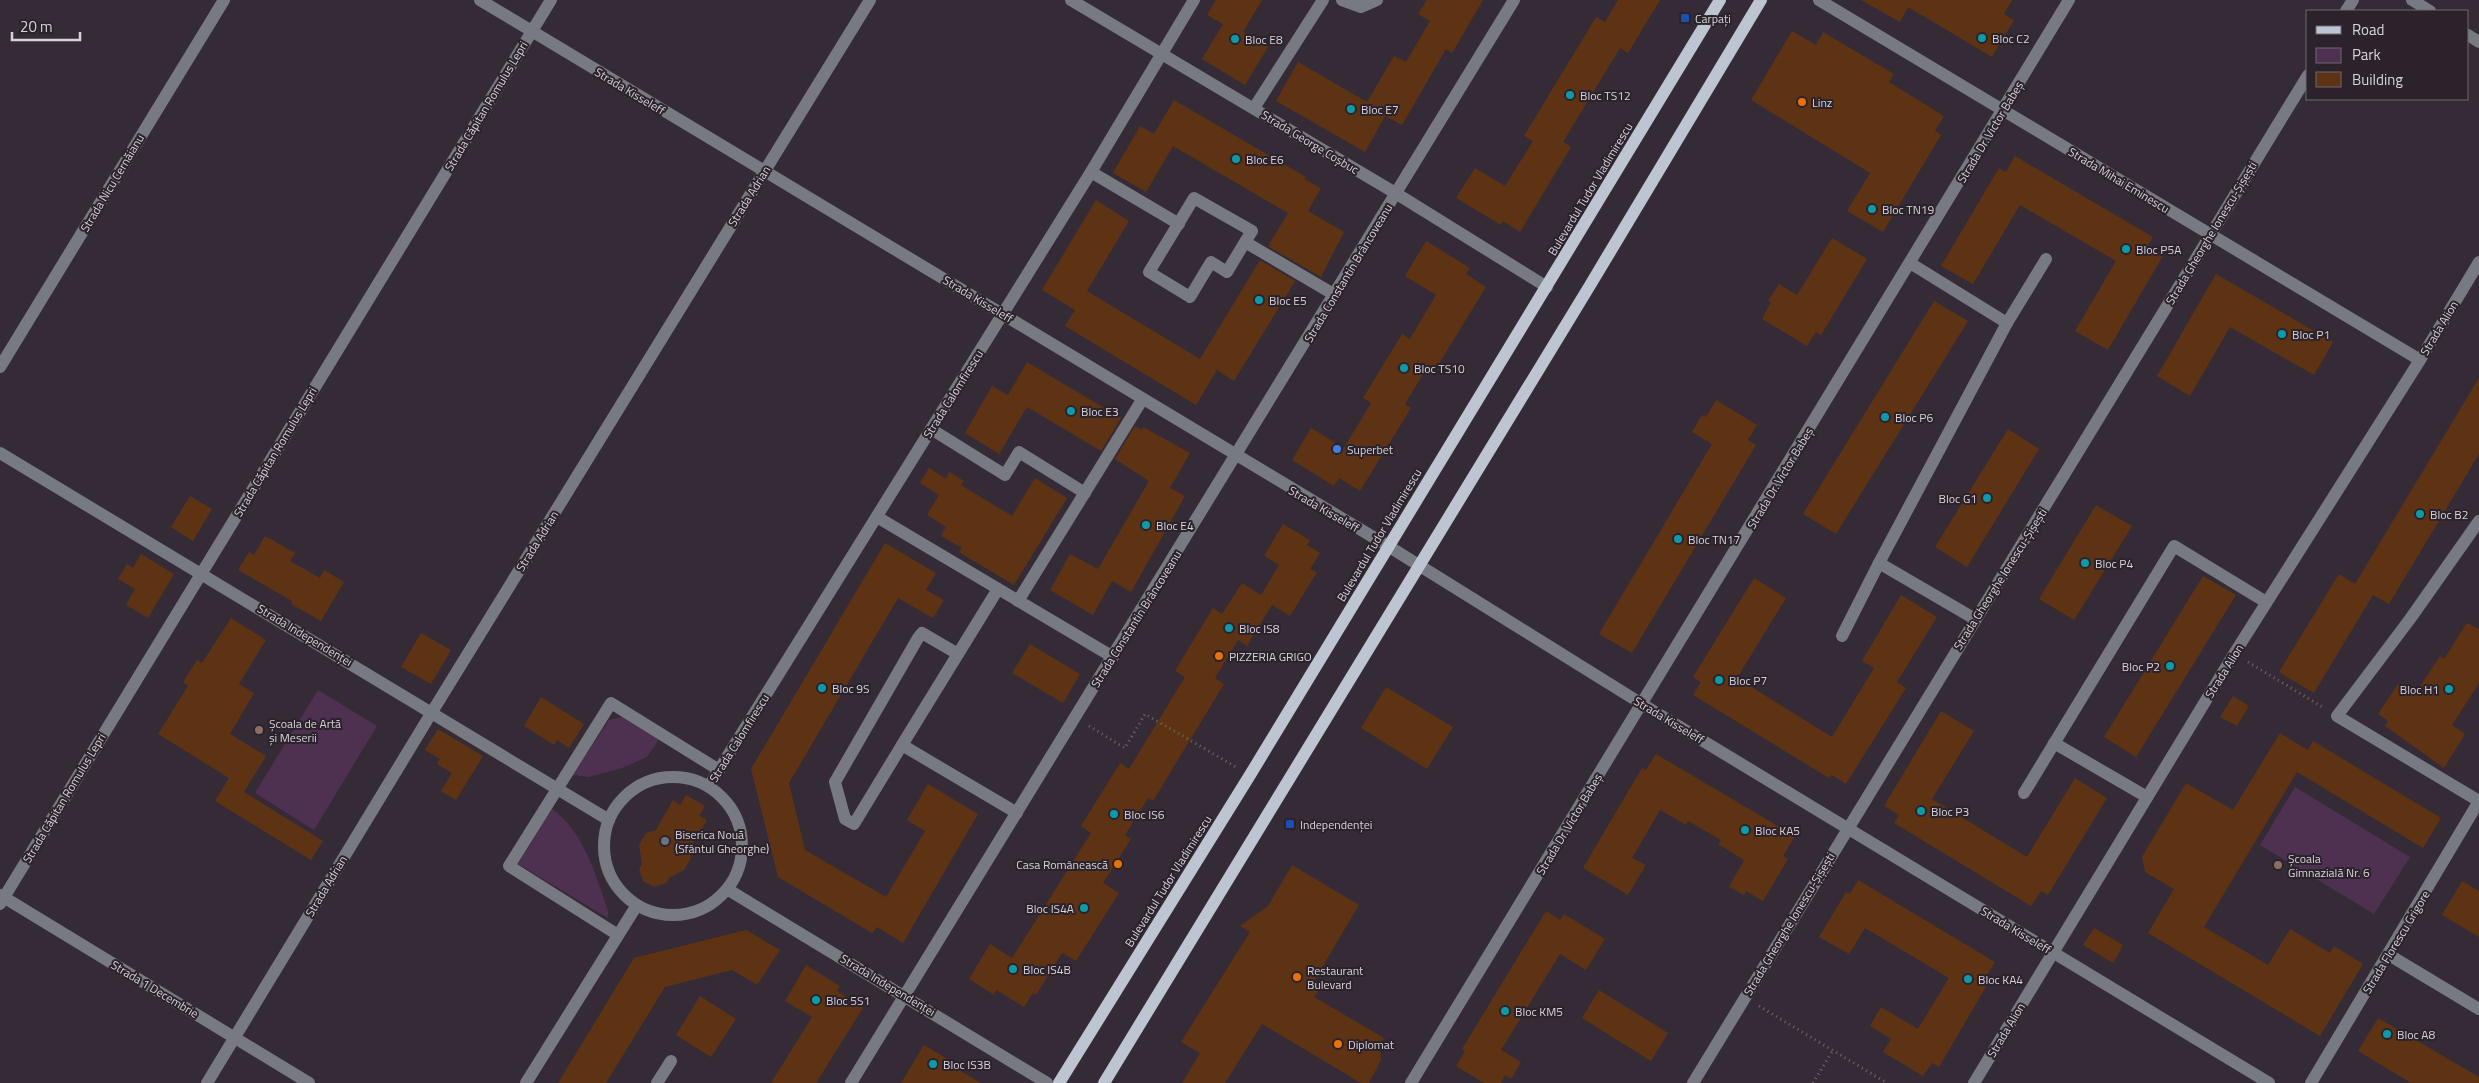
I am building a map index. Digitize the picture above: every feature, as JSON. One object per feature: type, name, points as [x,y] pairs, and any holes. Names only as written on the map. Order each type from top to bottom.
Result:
[{"type":"main road","name":"Bulevardul Tudor Vladimirescu","points":[[1059,1083],[1250,775],[1720,0]]},
{"type":"main road","points":[[1104,1083],[1589,287],[1761,0]]},
{"type":"street","name":"Strada Nicu Cernăianu","points":[[0,367],[224,0]]},
{"type":"street","name":"Strada Kisseleff","points":[[480,0],[1003,314],[1236,457],[1388,546],[1642,704],[2269,1083]]},
{"type":"street","name":"Strada Căpitan Romulus Lepri","points":[[1,899],[550,0]]},
{"type":"street","name":"Strada Adrian","points":[[207,1083],[432,712],[870,0]]},
{"type":"street","name":"Strada George Coșbuc","points":[[1070,0],[1254,108],[1547,287]]},
{"type":"street","name":"Strada Calomfirescu","points":[[709,786],[1091,172],[1194,0]]},
{"type":"street","points":[[1254,108],[1323,0]]},
{"type":"street","points":[[1342,0],[1361,7],[1377,0]]},
{"type":"street","name":"Strada Constantin Brâncoveanu","points":[[851,1083],[1336,295],[1514,0]]},
{"type":"street","name":"Strada Mihai Eminescu","points":[[1819,0],[2004,109],[2210,236],[2420,360]]},
{"type":"street","name":"Strada Dr. Victor Babeș","points":[[1411,1083],[2069,0]]},
{"type":"street","points":[[2412,0],[2428,10]]},
{"type":"street","name":"Strada Gheorghe Ionescu-Șișești","points":[[1693,1083],[2306,78]]},
{"type":"street","points":[[1091,172],[1179,224]]},
{"type":"street","points":[[1194,198],[1252,231],[1245,242],[1227,272],[1211,262],[1190,297],[1149,272],[1194,198]]},
{"type":"street","points":[[1245,242],[1336,295]]},
{"type":"street","points":[[1842,636],[2008,323],[2046,259]]},
{"type":"street","name":"Strada Alion","points":[[1974,1083],[2234,654],[2420,360],[2479,262]]},
{"type":"street","points":[[1910,263],[2008,323]]},
{"type":"street","points":[[1018,601],[1142,400]]},
{"type":"street","points":[[931,429],[1005,475],[1020,452],[1085,493]]},
{"type":"street","name":"Strada Independenței","points":[[0,453],[201,572],[609,820]]},
{"type":"street","points":[[877,517],[1112,657]]},
{"type":"street","points":[[2479,521],[2337,716],[2479,801]]},
{"type":"street","points":[[2024,793],[2174,546],[2266,602]]},
{"type":"street","points":[[1879,564],[1975,619]]},
{"type":"street","points":[[958,654],[922,633],[918,638],[835,782],[845,819],[854,824],[998,589]]},
{"type":"street","points":[[618,935],[509,866],[611,703],[719,770]]},
{"type":"street","points":[[2054,743],[2147,797]]},
{"type":"street","points":[[902,745],[1016,813]]},
{"type":"street","points":[[663,777],[686,778],[709,786],[727,801],[738,822],[741,837],[742,845],[738,868],[727,889],[713,902],[695,912],[676,915],[656,913],[637,905],[622,893],[611,877],[604,858],[604,839],[609,820],[621,800],[640,784],[663,777]]},
{"type":"street","name":"Strada Florescu Grigore","points":[[2311,1083],[2479,801]]},
{"type":"street","name":"Strada Independenței","points":[[727,889],[905,995],[1047,1083]]},
{"type":"street","name":"Strada 1 Decembrie","points":[[1,899],[310,1083]]},
{"type":"street","points":[[526,1083],[637,905]]},
{"type":"street","points":[[2389,955],[2479,1009]]},
{"type":"street","points":[[657,1083],[671,1061]]},
{"type":"path","points":[[2234,654],[2337,716]]},
{"type":"path","points":[[1075,718],[1125,748],[1145,714],[1250,775]]},
{"type":"path","points":[[1745,997],[1887,1083]]},
{"type":"path","points":[[1813,1083],[1833,1050]]},
{"type":"green space","points":[[318,690],[377,726],[314,830],[255,793]]},
{"type":"green space","points":[[623,717],[659,739],[647,757],[622,768],[589,777],[573,775],[609,720]]},
{"type":"green space","points":[[2295,787],[2410,857],[2374,914],[2260,845]]},
{"type":"green space","points":[[552,809],[572,829],[587,855],[608,910],[608,918],[518,864]]},
{"type":"building","name":"Bloc E8","points":[[1216,0],[1262,0],[1243,32],[1268,47],[1245,85],[1202,59],[1223,24],[1207,15]]},
{"type":"building","name":"Bloc E7","points":[[1427,0],[1483,0],[1452,53],[1446,49],[1402,125],[1385,116],[1365,152],[1276,101],[1298,62],[1367,102],[1394,56],[1406,62],[1430,21],[1418,14]]},
{"type":"building","name":"Bloc TS12","points":[[1618,0],[1660,0],[1628,53],[1620,48],[1563,142],[1571,147],[1520,232],[1503,221],[1501,225],[1456,198],[1475,168],[1505,186],[1533,141],[1524,136],[1596,17],[1605,22]]},
{"type":"building","name":"Bloc C2","points":[[1861,0],[2012,0],[2004,14],[2014,20],[1992,57],[1908,7],[1900,22]]},
{"type":"building","points":[[1792,31],[1816,45],[1823,32],[1894,74],[1889,82],[1944,116],[1935,131],[1941,135],[1883,232],[1847,211],[1870,173],[1751,100]]},
{"type":"building","name":"Bloc E6","points":[[1174,100],[1306,177],[1304,179],[1321,188],[1308,211],[1344,232],[1321,277],[1268,246],[1288,213],[1173,146],[1146,192],[1113,173],[1140,126],[1154,134]]},
{"type":"building","name":"Bloc P5A","points":[[2015,156],[2153,237],[2148,245],[2164,254],[2108,350],[2075,331],[2116,261],[2020,205],[1973,284],[1941,266],[1999,168],[2006,172]]},
{"type":"building","name":"Bloc E5","points":[[1096,200],[1129,221],[1087,291],[1200,359],[1260,260],[1295,281],[1234,381],[1217,370],[1196,405],[1065,326],[1075,310],[1042,290]]},
{"type":"building","points":[[1832,238],[1867,259],[1821,335],[1816,332],[1807,346],[1762,319],[1771,302],[1768,301],[1779,284],[1797,295]]},
{"type":"building","name":"Bloc TS10","points":[[1426,241],[1470,268],[1466,274],[1486,287],[1435,370],[1428,366],[1405,404],[1411,408],[1360,491],[1339,478],[1334,486],[1292,460],[1311,428],[1344,448],[1371,403],[1363,398],[1402,334],[1410,339],[1436,295],[1405,276]]},
{"type":"building","name":"Bloc P1","points":[[2216,274],[2333,342],[2314,375],[2230,327],[2190,396],[2157,376]]},
{"type":"building","name":"Bloc P6","points":[[1934,301],[1968,321],[1836,534],[1803,514]]},
{"type":"building","name":"Bloc E3","points":[[1027,362],[1121,418],[1101,451],[1027,407],[999,454],[965,433],[992,386],[1008,395]]},
{"type":"building","name":"Bloc B2","points":[[2479,378],[2479,454],[2389,604],[2373,595],[2314,693],[2279,672],[2339,574],[2355,584]]},
{"type":"building","name":"Bloc TN17","points":[[1716,400],[1757,425],[1748,440],[1756,445],[1632,653],[1599,634],[1712,444],[1692,432],[1702,415],[1706,417]]},
{"type":"building","name":"Bloc E4","points":[[1135,426],[1142,430],[1143,427],[1190,453],[1170,488],[1185,496],[1131,592],[1112,581],[1093,615],[1050,590],[1070,554],[1098,569],[1149,481],[1115,459]]},
{"type":"building","name":"Bloc G1","points":[[2008,429],[2039,449],[1967,567],[1935,547]]},
{"type":"building","points":[[929,468],[946,479],[949,472],[964,481],[961,485],[1012,516],[1035,478],[1067,498],[1014,585],[959,552],[962,548],[941,536],[946,527],[927,515],[939,495],[920,483]]},
{"type":"building","points":[[190,496],[212,509],[193,541],[171,527]]},
{"type":"building","name":"Bloc P4","points":[[2096,505],[2132,526],[2074,620],[2039,599]]},
{"type":"building","points":[[1283,524],[1310,540],[1307,545],[1320,553],[1310,569],[1317,572],[1290,616],[1272,605],[1247,646],[1238,640],[1215,678],[1224,684],[1153,801],[1148,798],[1125,835],[1131,839],[1103,883],[1119,893],[1076,961],[1062,953],[1036,995],[1033,993],[1024,1007],[996,990],[994,995],[969,979],[990,944],[1012,958],[1091,833],[1081,826],[1120,763],[1129,769],[1185,677],[1175,671],[1213,608],[1222,614],[1242,583],[1261,595],[1279,565],[1264,556]]},
{"type":"building","points":[[265,536],[295,553],[290,561],[320,578],[324,570],[344,582],[321,621],[291,604],[292,601],[238,570],[249,552],[254,555]]},
{"type":"building","name":"Bloc 9S","points":[[885,543],[936,573],[926,590],[944,600],[933,618],[898,598],[789,783],[805,850],[886,897],[925,831],[907,820],[928,784],[978,814],[903,943],[877,927],[872,933],[778,877],[751,769]]},
{"type":"building","points":[[141,554],[174,574],[148,618],[126,605],[135,589],[118,579],[127,564],[133,568]]},
{"type":"building","name":"Bloc P2","points":[[2203,576],[2236,595],[2136,757],[2104,737]]},
{"type":"building","name":"Bloc P7","points":[[1754,578],[1786,598],[1737,678],[1832,737],[1874,668],[1862,661],[1901,595],[1937,617],[1897,682],[1906,688],[1846,784],[1832,775],[1829,778],[1693,695],[1701,682],[1693,677]]},
{"type":"building","points":[[231,618],[266,640],[239,684],[254,693],[230,734],[266,756],[244,792],[323,841],[311,860],[215,801],[229,778],[158,734],[188,686],[183,682],[197,660],[202,663]]},
{"type":"building","name":"Bloc H1","points":[[2467,623],[2479,629],[2479,683],[2452,725],[2465,734],[2444,768],[2385,726],[2388,721],[2378,714],[2398,684],[2409,690],[2411,687],[2417,691],[2440,656],[2444,659]]},
{"type":"building","points":[[421,633],[451,650],[431,684],[401,667]]},
{"type":"building","points":[[1030,644],[1080,674],[1063,703],[1012,673]]},
{"type":"building","points":[[1386,687],[1453,727],[1427,769],[1361,728]]},
{"type":"building","points":[[2233,696],[2249,706],[2237,726],[2220,717]]},
{"type":"building","points":[[541,697],[584,724],[569,748],[557,740],[554,745],[524,726]]},
{"type":"building","name":"Bloc P3","points":[[1941,711],[1974,731],[1932,799],[2027,857],[2075,778],[2107,798],[2048,895],[2041,891],[2031,906],[1894,823],[1899,815],[1884,806]]},
{"type":"building","points":[[438,729],[483,756],[456,800],[441,791],[452,773],[437,764],[440,759],[425,750]]},
{"type":"building","points":[[2280,733],[2308,750],[2313,741],[2441,818],[2423,848],[2297,772],[2204,927],[2268,965],[2290,929],[2330,953],[2334,946],[2363,964],[2320,1036],[2148,933],[2174,889],[2145,872],[2142,857],[2186,783],[2233,810]]},
{"type":"building","name":"Bloc KA5","points":[[1656,754],[1795,836],[1783,856],[1788,859],[1763,901],[1746,891],[1744,895],[1729,887],[1744,860],[1718,844],[1721,840],[1688,821],[1686,825],[1660,810],[1632,858],[1646,865],[1628,895],[1583,868],[1642,768],[1646,770]]},
{"type":"building","name":"Biserica Nouă (Sfântul Gheorghe)","points":[[686,795],[705,806],[699,816],[707,820],[689,850],[691,858],[684,870],[669,878],[666,883],[654,887],[643,881],[639,869],[642,864],[639,845],[646,833],[656,830],[673,800],[680,805]]},
{"type":"building","points":[[1292,865],[1359,905],[1312,984],[1320,989],[1314,997],[1384,1038],[1380,1047],[1381,1060],[1369,1083],[1361,1083],[1262,1024],[1225,1083],[1182,1083],[1200,1053],[1181,1042],[1250,932],[1240,926],[1268,906]]},
{"type":"building","name":"Bloc KA4","points":[[1858,880],[1995,962],[1986,977],[1990,980],[1939,1067],[1932,1063],[1923,1076],[1883,1052],[1891,1039],[1870,1026],[1881,1007],[1918,1029],[1949,978],[1865,928],[1849,954],[1819,937],[1846,892],[1850,894]]},
{"type":"building","points":[[2462,881],[2479,891],[2479,937],[2442,915]]},
{"type":"building","name":"Bloc KM5","points":[[1546,911],[1560,920],[1564,914],[1605,939],[1586,970],[1560,954],[1501,1050],[1521,1062],[1511,1079],[1505,1075],[1501,1083],[1484,1083],[1456,1066],[1465,1051],[1462,1049]]},
{"type":"building","points":[[2094,928],[2123,945],[2113,963],[2083,945]]},
{"type":"building","name":"Bloc 5S1","points":[[746,930],[780,950],[757,985],[732,970],[665,987],[606,1083],[558,1083],[634,958]]},
{"type":"building","points":[[806,965],[840,986],[837,991],[863,1008],[816,1083],[771,1083],[812,1017],[785,1001]]},
{"type":"building","points":[[1599,990],[1668,1033],[1651,1061],[1582,1018]]},
{"type":"building","points":[[700,996],[736,1019],[711,1057],[676,1035]]},
{"type":"building","name":"Bloc A8","points":[[2378,1018],[2479,1077],[2479,1083],[2411,1083],[2358,1051]]},
{"type":"building","name":"Bloc IS3B","points":[[924,1045],[954,1063],[952,1066],[981,1083],[901,1083]]},
{"type":"place","name":"Carpați","points":[[1685,18]]},
{"type":"place","name":"Bloc C2","points":[[1982,38]]},
{"type":"place","name":"Bloc E8","points":[[1235,39]]},
{"type":"place","name":"Bloc TS12","points":[[1570,95]]},
{"type":"place","name":"Linz","points":[[1802,102]]},
{"type":"place","name":"Bloc E7","points":[[1351,109]]},
{"type":"place","name":"Bloc E6","points":[[1236,159]]},
{"type":"place","name":"Bloc TN19","points":[[1872,209]]},
{"type":"place","name":"Bloc P5A","points":[[2126,249]]},
{"type":"place","name":"Bloc E5","points":[[1259,300]]},
{"type":"place","name":"Bloc P1","points":[[2282,334]]},
{"type":"place","name":"Bloc TS10","points":[[1404,368]]},
{"type":"place","name":"Bloc E3","points":[[1071,411]]},
{"type":"place","name":"Bloc P6","points":[[1885,417]]},
{"type":"place","name":"Superbet","points":[[1337,449]]},
{"type":"place","name":"Bloc G1","points":[[1987,498]]},
{"type":"place","name":"Bloc B2","points":[[2420,514]]},
{"type":"place","name":"Bloc E4","points":[[1146,525]]},
{"type":"place","name":"Bloc TN17","points":[[1678,539]]},
{"type":"place","name":"Bloc P4","points":[[2085,563]]},
{"type":"place","name":"Bloc IS8","points":[[1229,628]]},
{"type":"place","name":"PIZZERIA GRIGO","points":[[1219,656]]},
{"type":"place","name":"Bloc P2","points":[[2170,666]]},
{"type":"place","name":"Bloc P7","points":[[1719,680]]},
{"type":"place","name":"Bloc 9S","points":[[822,688]]},
{"type":"place","name":"Bloc H1","points":[[2449,689]]},
{"type":"place","name":"Școala de Artă și Meserii","points":[[259,730]]},
{"type":"place","name":"Bloc P3","points":[[1921,811]]},
{"type":"place","name":"Bloc IS6","points":[[1114,814]]},
{"type":"place","name":"Independenței","points":[[1290,824]]},
{"type":"place","name":"Bloc KA5","points":[[1745,830]]},
{"type":"place","name":"Biserica Nouă (Sfântul Gheorghe)","points":[[665,841]]},
{"type":"place","name":"Casa Românească","points":[[1118,864]]},
{"type":"place","name":"Școala Gimnazială Nr. 6","points":[[2278,865]]},
{"type":"place","name":"Bloc IS4A","points":[[1084,908]]},
{"type":"place","name":"Bloc IS4B","points":[[1013,969]]},
{"type":"place","name":"Restaurant Bulevard","points":[[1297,977]]},
{"type":"place","name":"Bloc KA4","points":[[1968,979]]},
{"type":"place","name":"Bloc 5S1","points":[[816,1000]]},
{"type":"place","name":"Bloc KM5","points":[[1505,1011]]},
{"type":"place","name":"Bloc A8","points":[[2387,1034]]},
{"type":"place","name":"Diplomat","points":[[1338,1044]]},
{"type":"place","name":"Bloc IS3B","points":[[933,1064]]}]
